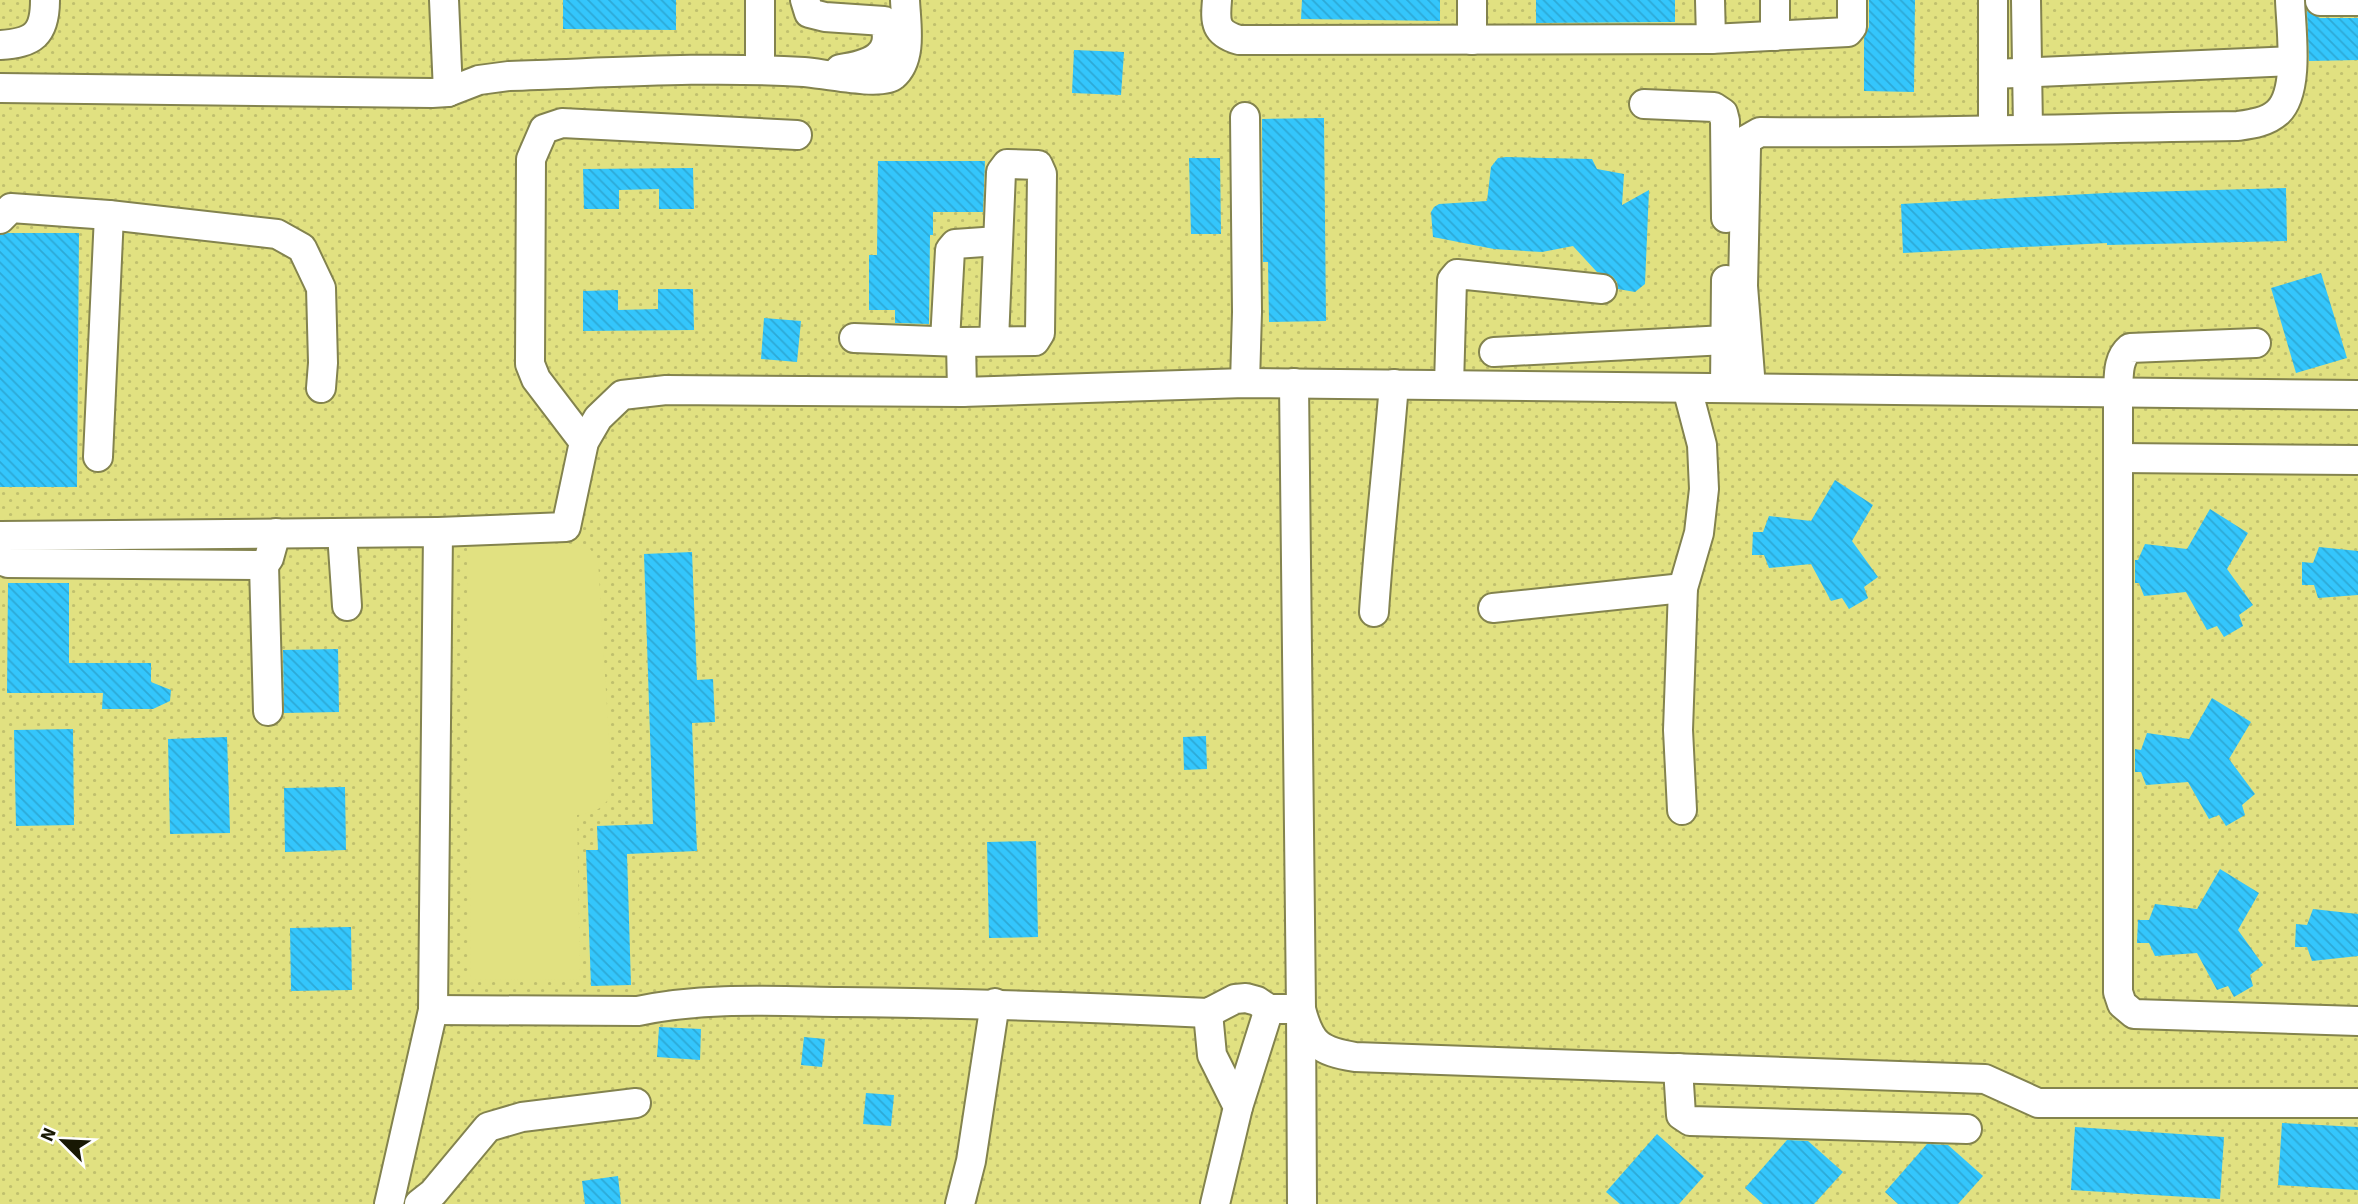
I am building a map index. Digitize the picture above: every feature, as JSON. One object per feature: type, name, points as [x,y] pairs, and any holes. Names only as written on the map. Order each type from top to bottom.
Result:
[{"type":"street","points":[[0,45],[26,43],[38,33],[45,11],[45,0]]},
{"type":"street","points":[[444,0],[448,92]]},
{"type":"street","points":[[760,0],[760,69]]},
{"type":"street","points":[[805,0],[809,13],[825,17],[884,21],[887,31],[884,48],[866,66],[816,73]]},
{"type":"street","points":[[0,88],[448,92],[479,80],[509,76],[760,69],[816,73],[837,78],[887,80],[895,75],[906,55],[905,0]]},
{"type":"street","points":[[1217,0],[1215,19],[1220,30],[1239,40],[1711,39],[1848,32],[1852,27],[1852,0]]},
{"type":"street","points":[[1472,0],[1472,40]]},
{"type":"street","points":[[1710,0],[1711,39]]},
{"type":"street","points":[[1775,0],[1776,36]]},
{"type":"street","points":[[1993,0],[1993,130]]},
{"type":"street","points":[[2026,0],[2028,129]]},
{"type":"street","points":[[1738,387],[1746,141],[1760,132],[1884,134],[2028,129],[2238,127],[2262,122],[2280,111],[2291,86],[2290,0]]},
{"type":"street","points":[[2320,1],[2358,1]]},
{"type":"street","points":[[1993,74],[2292,61]]},
{"type":"street","points":[[1644,104],[1714,107],[1723,113],[1726,340],[1738,387]]},
{"type":"street","points":[[1245,117],[1245,383]]},
{"type":"street","points":[[584,442],[536,379],[530,364],[531,159],[544,129],[562,123],[797,135]]},
{"type":"street","points":[[854,338],[953,342],[1035,341],[1040,333],[1042,174],[1038,165],[1007,164],[1001,172],[994,341]]},
{"type":"street","points":[[0,219],[11,208],[109,215],[277,234],[302,248],[321,288],[321,388]]},
{"type":"street","points":[[98,457],[109,215]]},
{"type":"street","points":[[962,392],[953,342],[950,250],[955,244],[998,240]]},
{"type":"street","points":[[1449,385],[1452,280],[1457,274],[1602,289]]},
{"type":"street","points":[[1494,352],[1726,340]]},
{"type":"street","points":[[2256,343],[2130,348],[2120,360],[2118,992],[2122,1004],[2134,1014],[2358,1021]]},
{"type":"street","points":[[1294,383],[1302,1204]]},
{"type":"street","points":[[0,536],[438,532],[566,527],[584,442],[598,418],[622,395],[666,390],[962,392],[1294,383],[2358,395]]},
{"type":"street","points":[[1374,612],[1394,384]]},
{"type":"street","points":[[1682,810],[1678,730],[1683,588],[1699,533],[1704,489],[1702,445],[1687,388]]},
{"type":"street","points":[[2118,458],[2358,460]]},
{"type":"street","points":[[388,1204],[433,1010],[438,532]]},
{"type":"street","points":[[268,711],[264,565],[270,558],[276,533]]},
{"type":"street","points":[[342,533],[347,606]]},
{"type":"street","points":[[0,560],[8,563],[264,565]]},
{"type":"street","points":[[1493,608],[1683,588]]},
{"type":"street","points":[[433,1010],[638,1012],[666,1005],[724,1001],[995,1003],[1208,1013],[1235,999],[1246,998],[1269,1009],[1301,1009]]},
{"type":"street","points":[[960,1204],[971,1161],[995,1003]]},
{"type":"street","points":[[1215,1204],[1238,1107],[1269,1009]]},
{"type":"street","points":[[1301,1009],[1307,1033],[1319,1045],[1336,1054],[1355,1056],[1985,1079],[2038,1102],[2358,1103]]},
{"type":"street","points":[[1208,1013],[1212,1055],[1238,1107]]},
{"type":"street","points":[[1678,1068],[1681,1115],[1690,1121],[1967,1129]]},
{"type":"street","points":[[419,1204],[433,1193],[488,1127],[522,1117],[636,1103]]},
{"type":"shaded area","points":[[0,0],[2358,0],[2358,1204],[0,1204]]},
{"type":"shaded area","points":[[467,545],[588,546],[598,560],[612,790],[607,802],[599,808],[577,815],[580,980],[471,979]]},
{"type":"building","points":[[563,0],[676,0],[676,30],[563,29]]},
{"type":"building","points":[[1302,0],[1440,0],[1440,21],[1301,19]]},
{"type":"building","points":[[1536,0],[1675,0],[1675,22],[1536,23]]},
{"type":"building","points":[[1869,0],[1915,0],[1914,92],[1864,91],[1864,38],[1869,27]]},
{"type":"building","points":[[2307,11],[2320,18],[2358,18],[2358,60],[2309,61]]},
{"type":"building","points":[[1074,50],[1124,52],[1121,95],[1072,93]]},
{"type":"building","points":[[1324,118],[1326,321],[1269,322],[1268,262],[1263,262],[1262,119]]},
{"type":"building","points":[[1189,158],[1220,158],[1221,234],[1191,234]]},
{"type":"building","points":[[1498,158],[1592,159],[1597,169],[1624,174],[1622,205],[1649,190],[1645,284],[1635,292],[1618,289],[1612,276],[1597,272],[1573,246],[1542,252],[1494,249],[1433,237],[1431,212],[1434,207],[1439,204],[1487,201],[1491,167]]},
{"type":"building","points":[[878,161],[985,161],[983,212],[933,212],[933,235],[930,235],[929,324],[895,323],[895,310],[869,310],[869,255],[877,255]]},
{"type":"building","points":[[693,168],[694,209],[659,209],[659,189],[619,190],[619,209],[584,209],[583,169]]},
{"type":"building","points":[[2286,188],[2287,241],[2107,243],[1903,253],[1901,204],[2106,193]]},
{"type":"building","points":[[79,233],[77,487],[0,487],[0,235]]},
{"type":"building","points":[[2321,273],[2347,358],[2296,373],[2271,288]]},
{"type":"building","points":[[658,289],[693,289],[694,330],[583,331],[583,291],[618,290],[618,310],[658,309]]},
{"type":"building","points":[[764,318],[801,321],[797,362],[761,359]]},
{"type":"building","points":[[1835,480],[1873,505],[1852,541],[1878,577],[1864,587],[1868,598],[1849,609],[1842,598],[1831,601],[1811,564],[1769,568],[1764,555],[1752,555],[1753,532],[1763,532],[1769,516],[1811,521]]},
{"type":"building","points":[[2210,509],[2248,533],[2227,569],[2253,605],[2239,615],[2243,626],[2224,637],[2217,626],[2207,630],[2186,592],[2144,596],[2139,583],[2135,583],[2135,560],[2138,560],[2145,544],[2187,549]]},
{"type":"building","points":[[2319,547],[2358,551],[2358,595],[2318,598],[2314,585],[2302,585],[2302,562],[2313,563]]},
{"type":"building","points":[[692,552],[697,680],[713,679],[715,722],[692,723],[697,851],[627,854],[631,985],[591,986],[586,850],[598,850],[597,826],[653,824],[644,554]]},
{"type":"building","points":[[8,583],[69,583],[69,663],[151,663],[151,682],[171,690],[170,701],[153,709],[102,709],[103,693],[7,693]]},
{"type":"building","points":[[338,649],[339,712],[284,713],[283,650]]},
{"type":"building","points":[[2212,698],[2251,722],[2229,759],[2255,794],[2242,805],[2245,815],[2226,826],[2219,815],[2209,819],[2188,782],[2146,785],[2141,772],[2135,772],[2135,749],[2141,750],[2147,733],[2189,739]]},
{"type":"building","points":[[73,729],[74,825],[16,826],[14,730]]},
{"type":"building","points":[[1206,736],[1207,769],[1184,770],[1183,737]]},
{"type":"building","points":[[227,737],[230,833],[170,834],[168,739]]},
{"type":"building","points":[[345,787],[346,850],[285,852],[284,788]]},
{"type":"building","points":[[1036,841],[1038,937],[989,938],[987,842]]},
{"type":"building","points":[[2220,869],[2259,893],[2238,930],[2263,965],[2250,975],[2253,986],[2234,997],[2228,986],[2217,990],[2197,953],[2155,956],[2149,943],[2137,943],[2138,920],[2149,920],[2155,904],[2197,909]]},
{"type":"building","points":[[2313,909],[2358,914],[2358,956],[2312,961],[2307,947],[2295,947],[2296,924],[2307,925]]},
{"type":"building","points":[[351,927],[352,990],[291,991],[290,928]]},
{"type":"building","points":[[659,1027],[701,1029],[700,1060],[657,1057]]},
{"type":"building","points":[[804,1037],[825,1039],[822,1067],[801,1065]]},
{"type":"building","points":[[866,1093],[894,1095],[891,1126],[863,1124]]},
{"type":"building","points":[[2282,1123],[2358,1127],[2358,1190],[2278,1185]]},
{"type":"building","points":[[2075,1127],[2224,1137],[2220,1199],[2071,1190]]},
{"type":"building","points":[[1657,1134],[1704,1176],[1679,1204],[1620,1204],[1606,1192]]},
{"type":"building","points":[[1787,1140],[1808,1141],[1843,1172],[1814,1204],[1763,1204],[1745,1188]]},
{"type":"building","points":[[1927,1144],[1948,1145],[1983,1176],[1958,1204],[1898,1204],[1885,1192]]},
{"type":"building","points":[[618,1176],[621,1204],[585,1204],[582,1181]]}]
